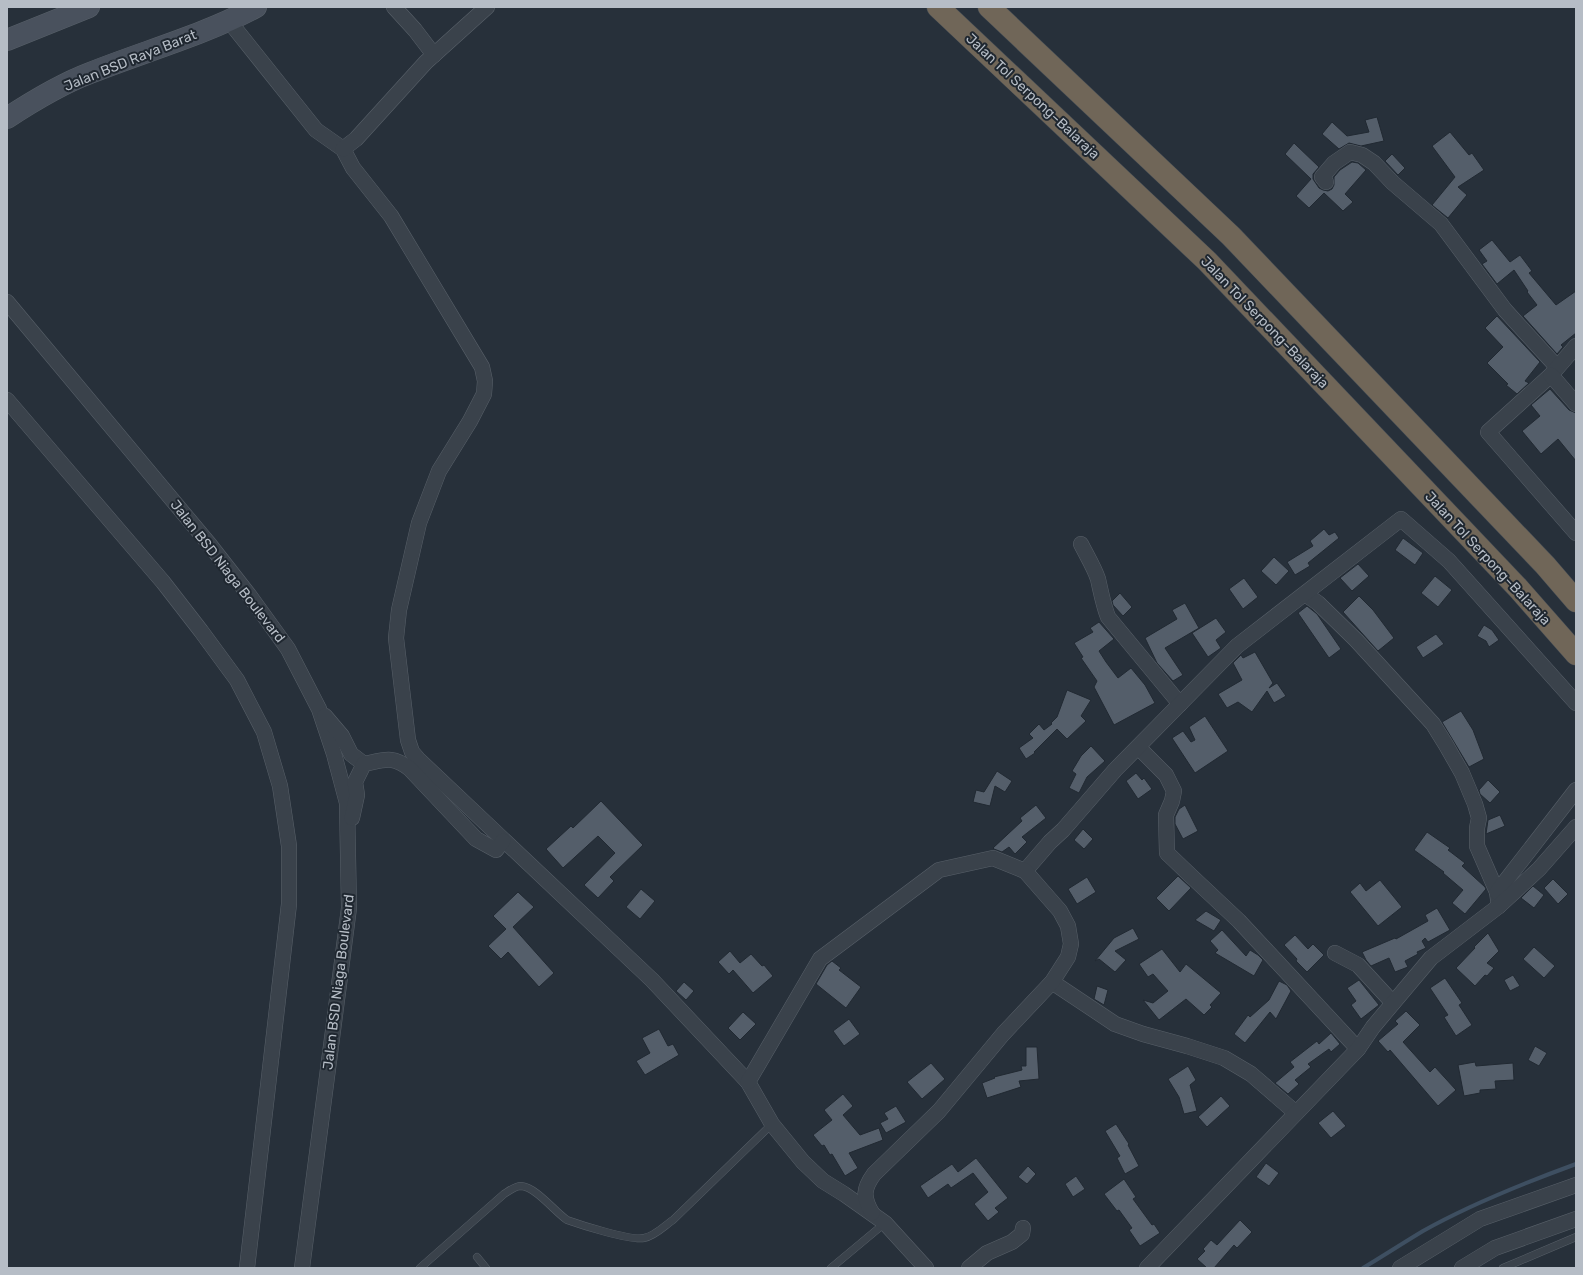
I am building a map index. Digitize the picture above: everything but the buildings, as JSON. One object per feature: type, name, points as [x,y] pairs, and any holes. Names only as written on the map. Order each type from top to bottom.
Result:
[{"type":"highway","name":"Jalan Tol Serpong–Balaraja","points":[[938,7],[1207,260],[1518,588],[1576,654]]},
{"type":"highway","points":[[989,7],[1231,236],[1545,565],[1576,601]]},
{"type":"main road","points":[[7,40],[89,7]]},
{"type":"main road","name":"Jalan BSD Raya Barat","points":[[7,118],[32,102],[88,74],[229,21],[256,7]]},
{"type":"street","points":[[394,7],[434,55]]},
{"type":"street","points":[[343,149],[356,139],[434,55],[487,7]]},
{"type":"street","points":[[229,21],[316,130],[343,149],[353,168],[391,216],[482,367],[485,381],[484,394],[470,422],[439,471],[419,523],[405,581],[396,638],[408,740],[412,752],[652,980],[748,1082],[772,1124],[803,1162],[822,1181],[844,1194],[886,1223],[926,1268]]},
{"type":"street","points":[[7,125],[32,102]]},
{"type":"street","points":[[1326,182],[1322,177],[1334,163],[1343,155],[1350,152],[1362,155],[1374,163],[1393,183],[1441,224],[1505,310],[1554,371],[1576,404]]},
{"type":"street","name":"Jalan BSD Niaga Boulevard","points":[[8,303],[210,545],[249,594],[288,649],[319,709],[334,754],[347,803],[349,908],[302,1268]]},
{"type":"street","points":[[1576,346],[1554,371],[1488,432],[1576,533]]},
{"type":"street","points":[[7,400],[163,582],[237,680],[264,732],[280,786],[288,846],[289,904],[247,1268]]},
{"type":"street","points":[[1025,871],[1114,770],[1236,646],[1401,519],[1449,561],[1576,703]]},
{"type":"street","points":[[1081,544],[1095,572],[1102,604],[1108,617],[1180,704]]},
{"type":"street","points":[[1304,594],[1318,603],[1339,623],[1433,724],[1462,773],[1475,804],[1479,818],[1477,828],[1477,846],[1498,899]]},
{"type":"street","points":[[319,709],[342,736],[351,754],[364,764],[388,759],[401,762],[410,769],[476,839],[496,850],[504,841]]},
{"type":"street","points":[[1138,747],[1166,775],[1174,791],[1166,815],[1167,853],[1239,921],[1358,1048]]},
{"type":"street","points":[[348,841],[357,795],[355,782],[364,764]]},
{"type":"street","points":[[1498,899],[1576,790]]},
{"type":"street","points":[[1147,1268],[1358,1048],[1431,958],[1498,899],[1539,868],[1576,827]]},
{"type":"street","points":[[748,1082],[820,959],[939,870],[993,858],[1025,871],[1060,911],[1068,926],[1071,944],[1068,958],[1052,982],[1002,1034],[939,1111],[874,1174],[867,1183],[864,1196],[866,1204],[873,1214]]},
{"type":"street","points":[[1335,953],[1358,965],[1394,1004]]},
{"type":"street","points":[[1052,982],[1115,1024],[1143,1034],[1224,1058],[1250,1074],[1296,1113]]},
{"type":"street","points":[[1400,1268],[1480,1219],[1576,1184]]},
{"type":"street","points":[[1462,1268],[1495,1248],[1576,1219]]},
{"type":"street","points":[[969,1268],[987,1253],[1012,1242],[1022,1234],[1023,1228]]},
{"type":"lane","points":[[420,1268],[504,1194],[516,1187],[522,1186],[532,1190],[559,1215],[567,1220],[624,1236],[644,1238],[658,1231],[673,1220],[772,1124]]},
{"type":"lane","points":[[831,1268],[886,1223]]},
{"type":"lane","points":[[1503,1268],[1576,1237]]},
{"type":"lane","points":[[477,1257],[486,1268]]},
{"type":"waterway","points":[[1363,1268],[1441,1221],[1517,1186],[1576,1164]]}]
